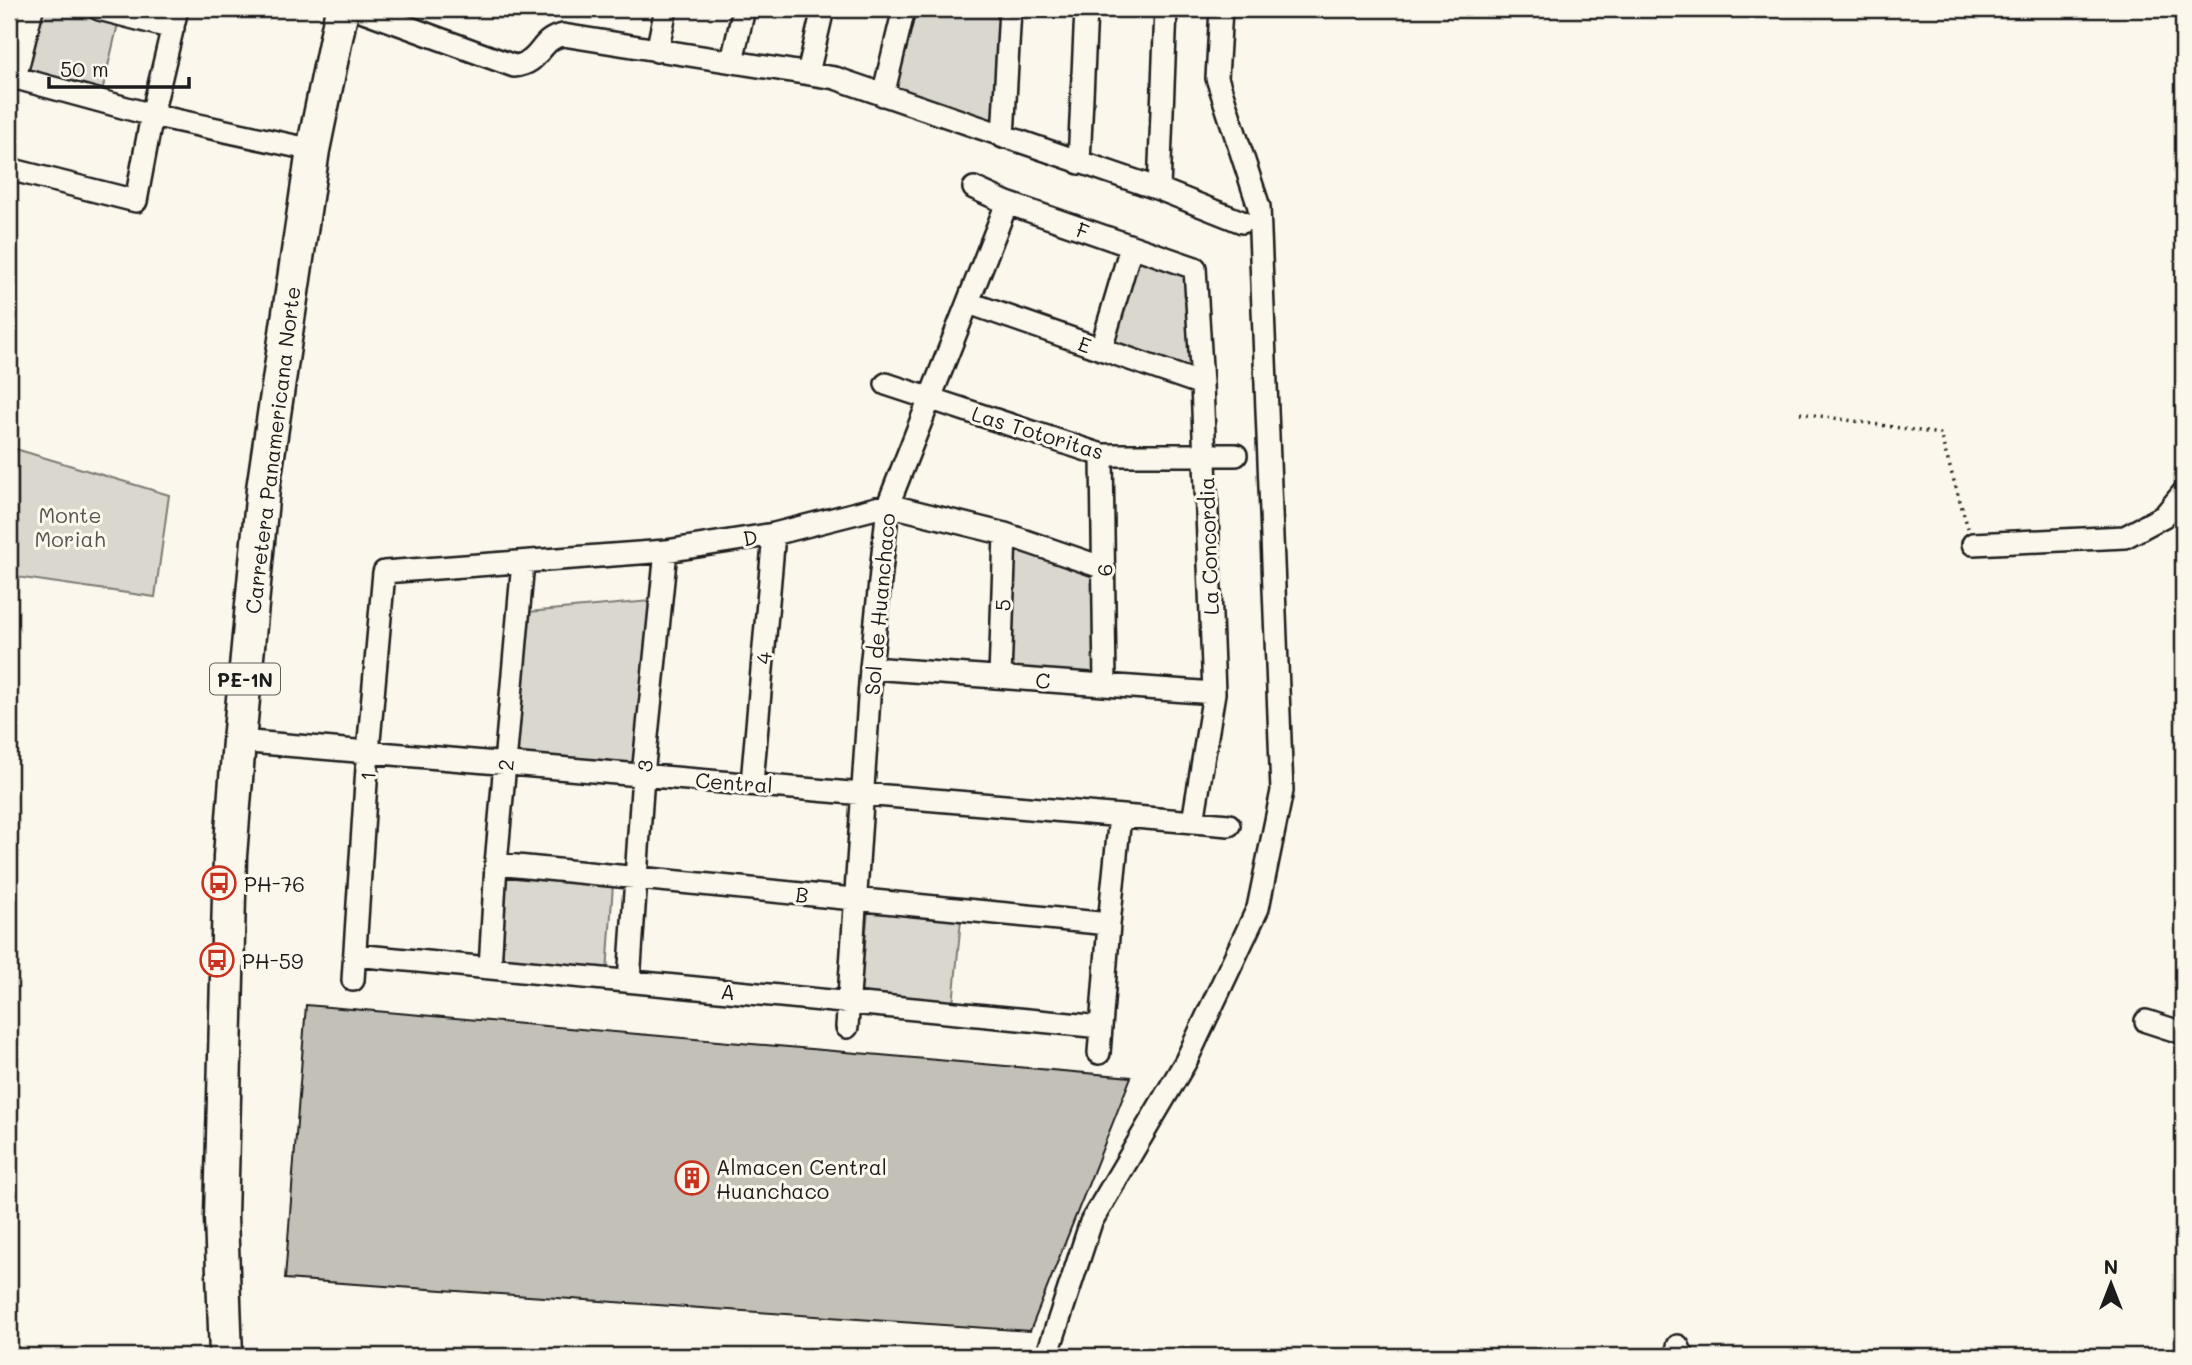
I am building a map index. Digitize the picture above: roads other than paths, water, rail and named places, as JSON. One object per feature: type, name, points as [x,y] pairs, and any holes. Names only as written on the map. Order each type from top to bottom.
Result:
[{"type":"highway","name":"Carretera Panamericana Norte","points":[[226,1356],[221,1217],[230,856],[239,741],[262,489],[313,150],[342,9]]},
{"type":"street","points":[[32,9],[12,77],[152,115],[313,150]]},
{"type":"street","points":[[9,169],[136,201],[152,115],[175,18],[99,9]]},
{"type":"street","points":[[358,9],[514,66],[534,60],[548,40],[558,36],[835,78],[1003,138],[1159,189],[1242,222]]},
{"type":"street","points":[[657,51],[666,9]]},
{"type":"street","points":[[732,61],[744,9]]},
{"type":"street","points":[[808,73],[823,9]]},
{"type":"street","points":[[883,95],[904,9]]},
{"type":"street","points":[[1003,138],[1010,9]]},
{"type":"street","points":[[1079,163],[1086,9]]},
{"type":"street","points":[[1159,189],[1166,9]]},
{"type":"street","points":[[1047,1356],[1091,1223],[1186,1061],[1258,908],[1282,791],[1259,207],[1217,78],[1222,9]]},
{"type":"street","name":"F","points":[[974,188],[1007,203],[1195,268]]},
{"type":"street","name":"Sol de Huanchaco","points":[[847,1027],[871,668],[888,505],[1007,203]]},
{"type":"street","points":[[1101,349],[1131,247]]},
{"type":"street","name":"La Concordia","points":[[1193,822],[1214,693],[1195,268]]},
{"type":"street","name":"E","points":[[969,303],[1202,384]]},
{"type":"street","name":"Las Totoritas","points":[[886,384],[1102,455],[1236,455]]},
{"type":"street","name":"6","points":[[1102,455],[1105,685]]},
{"type":"street","points":[[1973,544],[2125,537],[2164,516],[2183,492]]},
{"type":"street","name":"D","points":[[384,572],[666,551],[774,534],[888,505],[1005,534],[1104,568]]},
{"type":"street","name":"4","points":[[752,783],[774,534]]},
{"type":"street","name":"5","points":[[1000,677],[1005,534]]},
{"type":"street","name":"3","points":[[629,981],[643,775],[666,551]]},
{"type":"street","name":"2","points":[[489,968],[523,562]]},
{"type":"street","name":"1","points":[[353,980],[384,572]]},
{"type":"street","name":"C","points":[[871,668],[1214,693]]},
{"type":"street","name":"Central","points":[[239,741],[1229,825]]},
{"type":"street","points":[[1099,1053],[1108,924],[1120,816]]},
{"type":"street","name":"B","points":[[496,864],[1108,924]]},
{"type":"street","name":"A","points":[[355,955],[1101,1027]]},
{"type":"street","points":[[2147,1021],[2183,1033]]},
{"type":"place","name":"PH-76","points":[[219,883]]},
{"type":"place","name":"PH-59","points":[[217,960]]},
{"type":"place","name":"Almacen Central Huanchaco","points":[[692,1178]]},
{"type":"park label","name":"Monte Moriah","points":[[70,526]]}]
